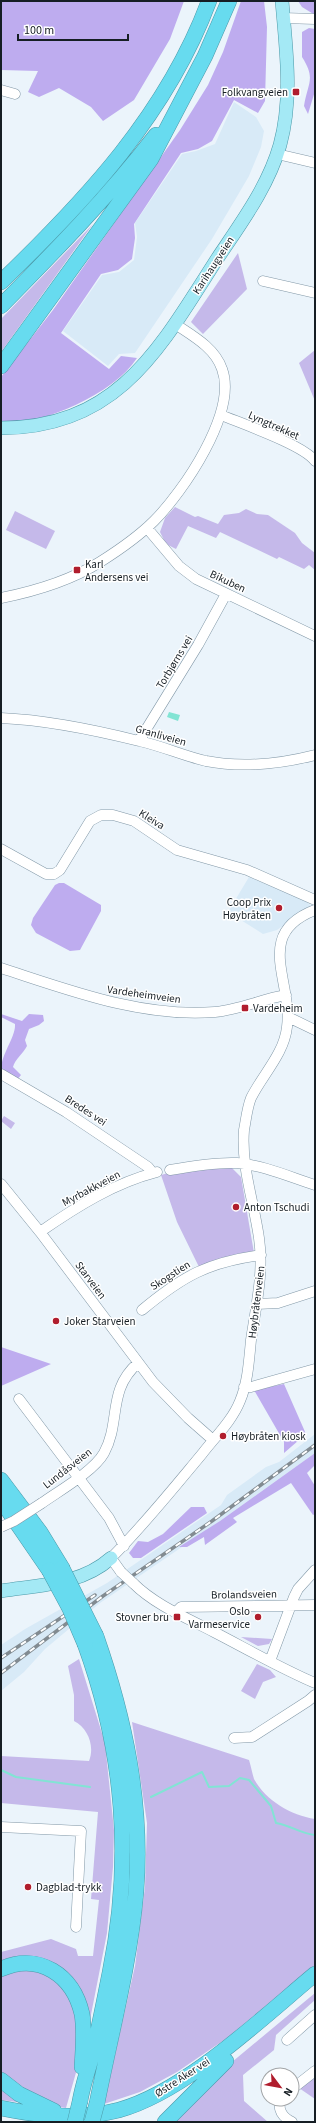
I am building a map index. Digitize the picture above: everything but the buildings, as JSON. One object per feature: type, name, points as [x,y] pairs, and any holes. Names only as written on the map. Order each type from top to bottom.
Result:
[{"type":"highway","points":[[1,282],[69,215],[105,175],[143,126],[180,64],[209,1]]},
{"type":"highway","points":[[1,366],[152,159],[181,100],[203,61],[229,1]]},
{"type":"highway","points":[[1,306],[80,226],[116,185],[181,100]]},
{"type":"highway","points":[[1,1480],[36,1527],[56,1569],[70,1609],[90,1640],[111,1679],[124,1727],[132,1774],[137,1848],[136,1891],[127,1958],[92,2122]]},
{"type":"highway","points":[[1,1500],[56,1569]]},
{"type":"highway","points":[[75,2122],[95,2045],[111,1970],[120,1903],[123,1848],[122,1801],[115,1753],[90,1640]]},
{"type":"highway","points":[[1,1969],[22,1963],[39,1964],[56,1972],[72,1989],[82,2014],[84,2036],[80,2100]]},
{"type":"highway","name":"Østre Aker vei","points":[[28,2116],[45,2116],[56,2118],[110,2112],[155,2096],[225,2049],[315,1974]]},
{"type":"highway","name":"Østre Aker vei","points":[[101,2122],[134,2115],[154,2106],[226,2061],[315,1987]]},
{"type":"highway","points":[[165,2122],[226,2061]]},
{"type":"highway","points":[[1,2080],[56,2118]]},
{"type":"highway","points":[[1,2108],[28,2116]]},
{"type":"highway","points":[[1,2115],[28,2116]]},
{"type":"main road","name":"Karihaugveien","points":[[1,428],[49,423],[97,404],[120,388],[142,368],[175,324],[251,207],[268,177],[277,154],[288,94],[282,1]]},
{"type":"main road","name":"Høybråtenveien","points":[[1,1591],[66,1581],[103,1566],[111,1558]]},
{"type":"street","points":[[284,18],[315,19]]},
{"type":"street","points":[[1,90],[15,94]]},
{"type":"street","points":[[277,154],[315,164]]},
{"type":"street","points":[[263,281],[315,292]]},
{"type":"street","points":[[1,598],[48,586],[80,573],[116,552],[147,528],[178,493],[201,457],[221,415],[226,391],[223,370],[209,349],[175,324]]},
{"type":"street","name":"Lyngtrekket","points":[[221,415],[258,429],[303,451],[315,461]]},
{"type":"street","name":"Bikuben","points":[[147,528],[178,566],[196,579],[315,636]]},
{"type":"street","name":"Torbjørns vei","points":[[139,741],[198,645],[226,594]]},
{"type":"street","name":"Granliveien","points":[[1,718],[71,727],[139,741],[213,762],[255,765],[283,762],[315,755]]},
{"type":"street","name":"Kleiva","points":[[1,849],[46,874],[54,874],[60,870],[90,821],[101,815],[113,815],[134,821],[177,850],[247,870],[315,900]]},
{"type":"street","name":"Høybråtenveien","points":[[111,1558],[151,1516],[213,1440],[237,1406],[244,1386],[257,1304],[261,1255],[245,1164],[244,1135],[249,1106],[256,1090],[282,1046],[288,1017],[286,995],[279,961],[280,941],[294,922],[315,910]]},
{"type":"street","name":"Vardeheimveien","points":[[1,968],[104,1001],[183,1012],[222,1011],[286,995]]},
{"type":"street","points":[[288,1017],[315,1030]]},
{"type":"street","name":"Bredes vei","points":[[1,1074],[73,1117],[144,1164],[155,1173]]},
{"type":"street","points":[[170,1170],[205,1165],[245,1164],[315,1185]]},
{"type":"street","name":"Myrbakkveien","points":[[40,1232],[99,1195],[122,1184],[155,1173]]},
{"type":"street","name":"Starveien","points":[[1,1184],[40,1232],[138,1363],[168,1399],[213,1440]]},
{"type":"street","name":"Skogstien","points":[[142,1310],[190,1274],[225,1261],[261,1255]]},
{"type":"street","points":[[257,1304],[278,1303],[315,1290]]},
{"type":"street","name":"Lundåsveien","points":[[1,1527],[18,1519],[42,1503],[78,1477],[104,1453],[121,1384],[129,1372],[138,1363]]},
{"type":"street","points":[[244,1386],[251,1387],[315,1369]]},
{"type":"street","points":[[18,1399],[115,1527],[118,1538],[124,1546]]},
{"type":"street","points":[[111,1558],[122,1572],[149,1596],[176,1612],[315,1683]]},
{"type":"street","points":[[270,1661],[298,1589],[315,1570]]},
{"type":"street","name":"Brolandsveien","points":[[176,1612],[181,1607],[291,1604],[315,1605]]},
{"type":"street","points":[[234,1738],[252,1737],[315,1695]]},
{"type":"street","points":[[1,1827],[82,1831],[76,1927]]},
{"type":"street","points":[[287,2040],[315,2016]]},
{"type":"street","points":[[300,2084],[315,2071]]},
{"type":"street","points":[[279,2107],[282,2115],[292,2122]]},
{"type":"shaded area","points":[[1,1],[184,1],[170,39],[134,100],[103,121],[91,107],[59,88],[39,97],[28,92],[38,71],[1,70]]},
{"type":"shaded area","points":[[241,1],[264,1],[267,27],[265,101],[258,113],[234,100],[212,141],[198,149],[181,153],[134,224],[135,238],[132,259],[118,270],[101,274],[61,333],[109,369],[121,356],[137,358],[126,372],[111,384],[95,395],[76,405],[57,413],[18,425],[1,428],[1,377],[53,310],[180,130],[208,85],[223,52]]},
{"type":"shaded area","points":[[298,1],[315,1],[315,15],[302,7]]},
{"type":"shaded area","points":[[309,28],[315,29],[315,91],[308,114],[304,106],[310,76],[302,57],[302,32]]},
{"type":"shaded area","points":[[234,102],[256,117],[264,131],[261,147],[249,176],[212,239],[135,353],[119,354],[108,366],[63,331],[102,275],[119,272],[134,260],[137,237],[135,223],[182,154],[215,144]]},
{"type":"shaded area","points":[[93,224],[1,352],[1,319]]},
{"type":"shaded area","points":[[238,253],[247,289],[203,334],[191,322]]},
{"type":"shaded area","points":[[315,350],[315,401],[299,363]]},
{"type":"shaded area","points":[[175,507],[195,517],[198,516],[218,524],[224,515],[239,513],[246,509],[257,514],[268,515],[295,533],[302,543],[315,553],[315,570],[309,565],[304,569],[279,557],[277,559],[220,532],[216,538],[188,526],[176,549],[166,544],[160,532],[165,518]]},
{"type":"shaded area","points":[[15,511],[55,531],[46,549],[6,530]]},
{"type":"shaded area","points":[[169,712],[180,715],[178,721],[167,717]]},
{"type":"shaded area","points":[[249,877],[306,901],[311,906],[277,930],[263,934],[228,912]]},
{"type":"shaded area","points":[[64,883],[101,905],[101,911],[80,950],[70,951],[36,933],[31,925],[33,918],[55,885]]},
{"type":"shaded area","points":[[1,1014],[22,1021],[29,1014],[43,1015],[44,1021],[29,1029],[25,1040],[27,1046],[14,1064],[13,1067],[21,1075],[17,1080],[1,1070],[3,1058],[15,1029],[15,1024],[1,1017]]},
{"type":"shaded area","points":[[4,1116],[15,1123],[11,1129],[1,1121]]},
{"type":"shaded area","points":[[232,1168],[241,1177],[254,1253],[199,1267],[177,1222],[161,1175],[176,1171]]},
{"type":"shaded area","points":[[1,1347],[51,1364],[1,1386]]},
{"type":"shaded area","points":[[284,1384],[306,1434],[284,1453],[284,1442],[254,1390]]},
{"type":"shaded area","points":[[315,1434],[315,1453],[220,1521],[100,1603],[45,1649],[24,1672],[1,1691],[1,1645],[25,1629],[107,1583],[221,1505],[227,1495],[266,1467],[279,1462]]},
{"type":"shaded area","points":[[315,1453],[315,1465],[307,1473],[315,1486],[315,1514],[313,1515],[291,1483],[233,1518],[237,1522],[205,1545],[204,1537],[187,1547],[179,1547],[220,1521]]},
{"type":"shaded area","points":[[191,1507],[204,1507],[207,1513],[141,1558],[133,1558],[129,1553],[138,1541],[148,1542],[163,1534]]},
{"type":"shaded area","points":[[241,1637],[272,1639],[269,1644],[258,1646]]},
{"type":"shaded area","points":[[79,1659],[105,1743],[114,1830],[113,1867],[107,1933],[88,2030],[66,2108],[1,2100],[1,1952],[51,1939],[76,1949],[78,1956],[93,1956],[99,1900],[91,1899],[98,1812],[1,1803],[1,1756],[89,1761],[91,1755],[91,1744],[89,1738],[83,1728],[74,1721],[74,1695],[68,1666]]},
{"type":"shaded area","points":[[257,1664],[270,1670],[276,1677],[263,1682],[255,1699],[241,1691]]},
{"type":"shaded area","points":[[132,1722],[249,1760],[254,1779],[265,1794],[280,1806],[288,1810],[315,1819],[315,1965],[227,2038],[177,2072],[140,2092],[104,2104],[135,1966],[145,1887],[147,1823]]},
{"type":"shaded area","points":[[315,1993],[315,2000],[276,2035],[274,2050],[243,2075],[244,2101],[268,2122],[172,2122],[226,2067]]},
{"type":"shaded area","points":[[315,2074],[315,2099],[300,2089]]},
{"type":"waterway","points":[[1,1770],[16,1777],[90,1787]]},
{"type":"waterway","points":[[151,1797],[202,1772],[209,1787],[229,1786],[240,1778],[249,1780],[271,1806],[276,1823],[315,1835]]},
{"type":"railway","points":[[1,1673],[103,1596],[212,1521],[315,1445]]},
{"type":"railway","points":[[1,1658],[95,1595]]},
{"type":"place","name":"Folkvangveien","points":[[296,92]]},
{"type":"place","name":"Karl Andersens vei","points":[[77,570]]},
{"type":"place","name":"Coop Prix Høybråten","points":[[279,908]]},
{"type":"place","name":"Vardeheim","points":[[245,1008]]},
{"type":"place","name":"Anton Tschudi","points":[[236,1207]]},
{"type":"place","name":"Joker Starveien","points":[[56,1321]]},
{"type":"place","name":"Høybråten kiosk","points":[[223,1436]]},
{"type":"place","name":"Stovner bru","points":[[177,1617]]},
{"type":"place","name":"Oslo Varmeservice","points":[[258,1617]]},
{"type":"place","name":"Dagblad-trykk","points":[[28,1887]]}]
